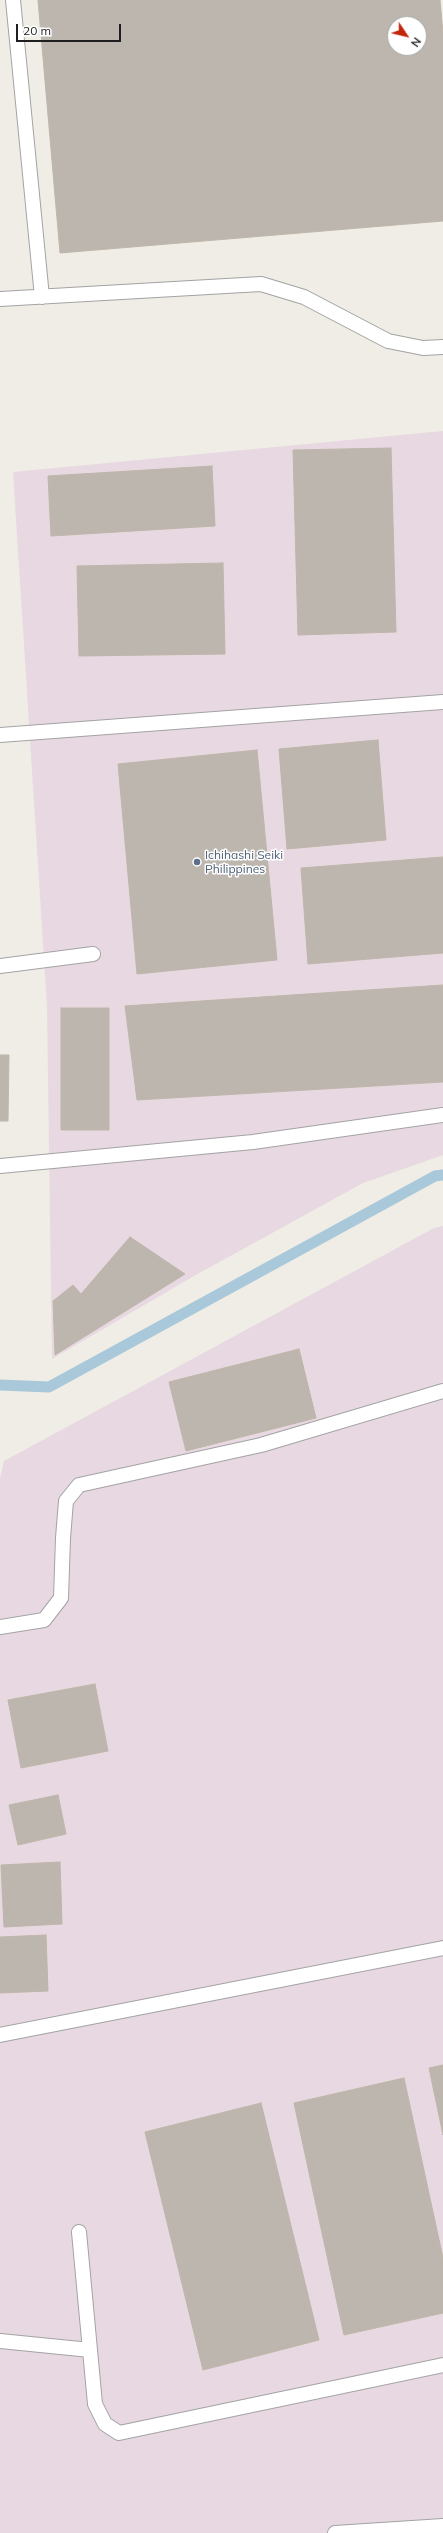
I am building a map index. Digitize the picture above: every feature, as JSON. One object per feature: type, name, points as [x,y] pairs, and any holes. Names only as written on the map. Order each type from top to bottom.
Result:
[{"type":"lane","points":[[13,0],[42,296]]},
{"type":"lane","points":[[0,299],[261,284],[304,297],[388,340],[423,348],[443,347]]},
{"type":"lane","points":[[0,735],[443,702]]},
{"type":"lane","points":[[0,966],[93,954]]},
{"type":"lane","points":[[0,1166],[253,1142],[443,1115]]},
{"type":"lane","points":[[0,1627],[44,1620],[62,1598],[62,1538],[66,1501],[79,1485],[260,1445],[443,1391]]},
{"type":"lane","points":[[0,2035],[443,1948]]},
{"type":"lane","points":[[79,2232],[95,2404],[105,2424],[119,2433],[443,2364]]},
{"type":"lane","points":[[0,2341],[90,2350]]},
{"type":"lane","points":[[335,2533],[443,2526]]},
{"type":"shaded area","points":[[443,431],[443,1155],[363,1183],[194,1276],[52,1359],[47,1006],[13,472]]},
{"type":"shaded area","points":[[443,1226],[443,2533],[0,2533],[0,1479],[4,1461],[434,1228]]},
{"type":"building","points":[[38,0],[440,0],[443,33],[443,221],[60,253]]},
{"type":"building","points":[[391,448],[396,632],[298,635],[293,450]]},
{"type":"building","points":[[212,466],[215,526],[51,536],[48,476]]},
{"type":"building","points":[[223,563],[225,654],[79,656],[77,566]]},
{"type":"building","points":[[378,740],[386,840],[287,849],[279,749]]},
{"type":"building","name":"Ichihashi Seiki Philippines","points":[[257,750],[277,960],[137,974],[118,764]]},
{"type":"building","points":[[443,857],[443,953],[308,964],[301,868]]},
{"type":"building","points":[[443,985],[443,1082],[137,1100],[125,1006]]},
{"type":"building","points":[[61,1008],[109,1008],[109,1130],[61,1130]]},
{"type":"building","points":[[0,1055],[9,1055],[8,1121],[0,1121]]},
{"type":"building","points":[[130,1237],[185,1274],[55,1355],[53,1301],[73,1285],[81,1294]]},
{"type":"building","points":[[299,1349],[316,1418],[186,1451],[169,1382]]},
{"type":"building","points":[[95,1684],[108,1751],[21,1768],[8,1700]]},
{"type":"building","points":[[58,1795],[66,1834],[18,1845],[9,1805]]},
{"type":"building","points":[[60,1862],[62,1924],[4,1927],[1,1865]]},
{"type":"building","points":[[46,1935],[48,1991],[0,1993],[0,1937]]},
{"type":"building","points":[[443,2065],[443,2135],[429,2068]]},
{"type":"building","points":[[404,2078],[443,2258],[443,2313],[344,2335],[294,2103]]},
{"type":"building","points":[[261,2103],[319,2340],[203,2370],[145,2132]]},
{"type":"waterway","points":[[0,1385],[49,1387],[435,1176],[443,1175]]},
{"type":"place","name":"Ichihashi Seiki Philippines","points":[[197,862]]}]
